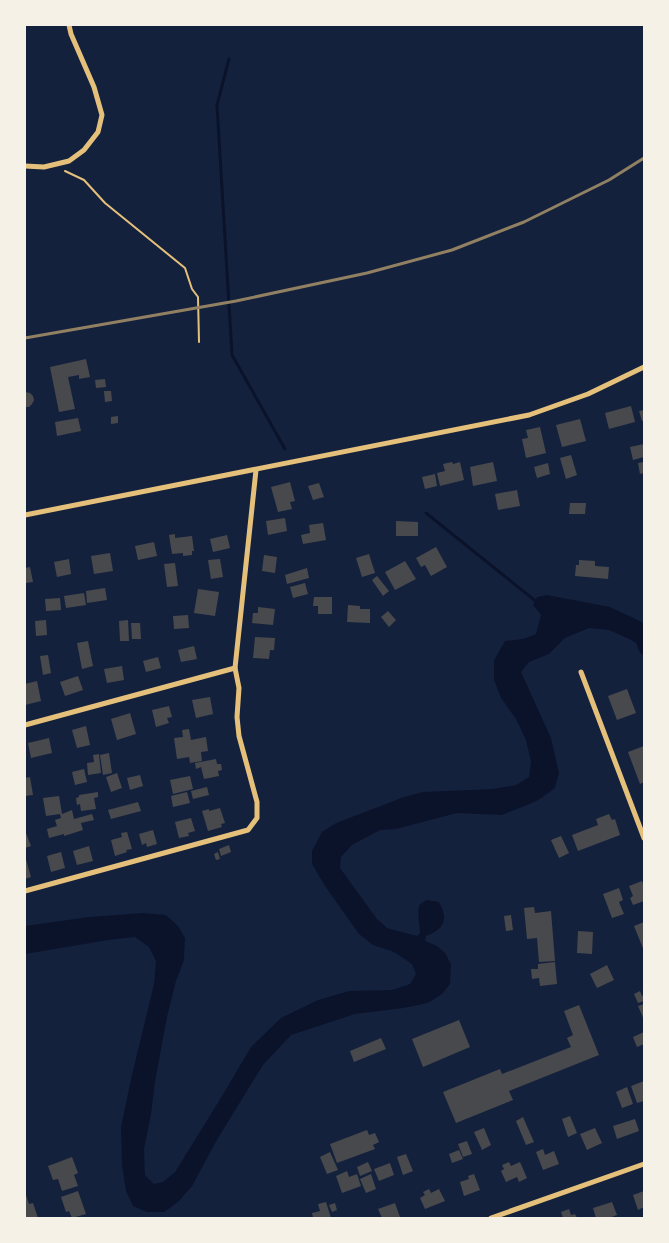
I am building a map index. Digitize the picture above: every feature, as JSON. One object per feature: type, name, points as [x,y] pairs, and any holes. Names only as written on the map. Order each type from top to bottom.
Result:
[{"type":"street","points":[[25,166],[44,167],[70,161],[84,150],[98,132],[102,115],[94,87],[71,34],[69,25]]},
{"type":"street","points":[[25,515],[529,415],[588,394],[644,367]]},
{"type":"street","points":[[25,891],[248,830],[257,818],[257,802],[239,736],[237,717],[238,688],[235,668],[256,470]]},
{"type":"street","points":[[25,725],[235,668]]},
{"type":"street","points":[[581,672],[644,838]]},
{"type":"street","points":[[491,1218],[644,1164]]},
{"type":"path","points":[[52,165],[84,180],[105,203],[185,268],[192,290],[198,297],[199,342]]},
{"type":"water","points":[[547,595],[610,607],[644,623],[644,655],[640,653],[636,643],[629,639],[609,630],[589,628],[565,638],[549,654],[529,662],[521,672],[551,738],[559,773],[555,788],[537,801],[502,815],[457,813],[396,829],[380,830],[352,845],[341,857],[340,868],[377,919],[387,928],[417,936],[420,933],[418,914],[420,904],[427,900],[439,902],[444,914],[443,923],[437,931],[426,936],[425,941],[437,946],[445,953],[451,964],[450,984],[442,994],[428,1003],[355,1014],[291,1035],[263,1065],[218,1138],[192,1186],[178,1202],[164,1212],[147,1212],[133,1206],[126,1191],[122,1165],[121,1127],[154,984],[156,961],[149,947],[135,937],[25,954],[25,926],[89,917],[143,913],[166,915],[178,926],[185,938],[184,960],[176,981],[167,1017],[144,1149],[145,1175],[154,1184],[163,1182],[175,1172],[251,1047],[281,1018],[318,1000],[349,991],[392,990],[410,984],[416,974],[412,964],[394,952],[373,945],[359,934],[312,864],[312,851],[322,832],[336,823],[404,797],[423,792],[493,789],[516,785],[529,777],[531,762],[526,740],[516,719],[501,698],[494,680],[494,660],[505,641],[523,639],[536,634],[541,615],[533,605],[537,597]]},
{"type":"building","points":[[86,359],[90,377],[79,379],[79,375],[68,377],[75,409],[59,412],[50,367]]},
{"type":"building","points":[[105,379],[106,387],[96,388],[95,380]]},
{"type":"building","points":[[104,391],[111,391],[112,401],[105,402]]},
{"type":"building","points":[[25,392],[33,396],[34,400],[29,407],[25,407]]},
{"type":"building","points":[[631,406],[635,422],[609,429],[605,413]]},
{"type":"building","points":[[644,410],[644,421],[642,421],[639,411]]},
{"type":"building","points":[[118,416],[118,423],[111,424],[111,417]]},
{"type":"building","points":[[78,418],[81,431],[57,436],[55,422]]},
{"type":"building","points":[[580,419],[586,441],[562,447],[556,425]]},
{"type":"building","points":[[540,427],[546,453],[526,458],[522,439],[528,438],[526,430]]},
{"type":"building","points":[[644,444],[644,457],[633,460],[630,447]]},
{"type":"building","points":[[571,455],[577,475],[566,479],[560,458]]},
{"type":"building","points":[[452,462],[453,464],[460,462],[464,480],[440,486],[437,473],[445,471],[443,464]]},
{"type":"building","points":[[493,462],[497,481],[473,486],[470,467]]},
{"type":"building","points":[[644,462],[644,473],[640,474],[638,463]]},
{"type":"building","points":[[548,463],[550,474],[537,478],[534,467]]},
{"type":"building","points":[[435,474],[437,486],[425,489],[422,477]]},
{"type":"building","points":[[290,482],[295,501],[290,502],[292,509],[278,512],[271,487]]},
{"type":"building","points":[[319,483],[324,497],[313,500],[308,486]]},
{"type":"building","points":[[517,490],[520,506],[498,510],[495,494]]},
{"type":"building","points":[[570,503],[586,503],[585,514],[569,514]]},
{"type":"building","points":[[285,518],[287,531],[268,535],[266,521]]},
{"type":"building","points":[[396,521],[418,522],[418,536],[396,536]]},
{"type":"building","points":[[323,523],[326,540],[303,544],[301,535],[310,533],[309,525]]},
{"type":"building","points":[[175,534],[175,538],[192,536],[194,551],[192,551],[192,555],[183,556],[183,553],[172,554],[169,535]]},
{"type":"building","points":[[227,535],[230,548],[213,552],[210,539]]},
{"type":"building","points":[[154,542],[157,556],[138,560],[135,546]]},
{"type":"building","points":[[436,547],[447,567],[431,576],[425,565],[421,567],[416,558]]},
{"type":"building","points":[[110,553],[113,571],[94,574],[91,556]]},
{"type":"building","points":[[369,554],[375,573],[362,577],[356,558]]},
{"type":"building","points":[[264,555],[277,557],[275,573],[262,571]]},
{"type":"building","points":[[69,559],[71,574],[57,577],[54,562]]},
{"type":"building","points":[[220,559],[223,577],[211,579],[208,560]]},
{"type":"building","points":[[579,560],[595,561],[595,566],[609,567],[608,579],[575,576],[576,565],[579,565]]},
{"type":"building","points":[[405,561],[416,579],[395,590],[385,572]]},
{"type":"building","points":[[175,563],[178,586],[167,587],[164,564]]},
{"type":"building","points":[[30,567],[33,582],[25,583],[25,568]]},
{"type":"building","points":[[307,568],[309,578],[287,584],[285,575]]},
{"type":"building","points":[[377,576],[389,591],[383,596],[372,580]]},
{"type":"building","points":[[305,583],[308,594],[293,598],[290,587]]},
{"type":"building","points":[[105,588],[107,600],[87,603],[86,591]]},
{"type":"building","points":[[198,589],[219,592],[215,616],[194,613]]},
{"type":"building","points":[[84,593],[86,605],[66,608],[64,596]]},
{"type":"building","points":[[314,597],[332,597],[332,614],[318,614],[318,606],[313,606]]},
{"type":"building","points":[[60,598],[61,610],[46,611],[45,599]]},
{"type":"building","points":[[348,605],[360,606],[360,609],[370,609],[370,623],[347,622]]},
{"type":"building","points":[[258,607],[275,609],[273,625],[252,623],[253,613],[258,613]]},
{"type":"building","points":[[388,611],[396,620],[389,627],[381,617]]},
{"type":"building","points":[[188,615],[189,628],[174,629],[173,616]]},
{"type":"building","points":[[46,620],[47,635],[36,636],[35,621]]},
{"type":"building","points":[[128,620],[129,641],[120,641],[119,621]]},
{"type":"building","points":[[131,623],[140,623],[141,639],[132,639]]},
{"type":"building","points":[[255,637],[275,638],[274,650],[270,650],[269,659],[253,658]]},
{"type":"building","points":[[88,641],[93,666],[82,669],[77,643]]},
{"type":"building","points":[[194,646],[197,659],[181,662],[178,650]]},
{"type":"building","points":[[48,655],[51,673],[43,675],[40,656]]},
{"type":"building","points":[[158,657],[161,668],[146,672],[143,661]]},
{"type":"building","points":[[122,666],[124,680],[107,683],[104,669]]},
{"type":"building","points":[[78,676],[83,690],[65,696],[60,682]]},
{"type":"building","points":[[37,681],[41,701],[25,705],[25,684]]},
{"type":"building","points":[[627,689],[636,713],[617,720],[608,696]]},
{"type":"building","points":[[210,697],[213,714],[196,718],[192,700]]},
{"type":"building","points":[[169,706],[172,717],[167,718],[169,723],[156,727],[152,710]]},
{"type":"building","points":[[130,713],[136,734],[117,740],[111,719]]},
{"type":"building","points":[[86,726],[90,745],[77,748],[72,730]]},
{"type":"building","points":[[189,729],[191,740],[206,737],[208,751],[201,752],[202,761],[190,763],[189,757],[177,759],[174,738],[183,737],[182,730]]},
{"type":"building","points":[[49,738],[52,753],[31,758],[28,743]]},
{"type":"building","points":[[644,746],[644,782],[640,784],[628,752]]},
{"type":"building","points":[[109,753],[112,773],[103,775],[100,755]]},
{"type":"building","points":[[99,754],[101,773],[88,775],[87,763],[94,762],[93,755]]},
{"type":"building","points":[[216,759],[217,764],[221,764],[222,770],[218,771],[219,776],[204,779],[201,767],[196,769],[195,763]]},
{"type":"building","points":[[84,769],[87,782],[75,785],[72,772]]},
{"type":"building","points":[[117,773],[122,788],[111,792],[106,777]]},
{"type":"building","points":[[140,775],[143,786],[130,790],[127,778]]},
{"type":"building","points":[[190,776],[193,789],[173,794],[170,780]]},
{"type":"building","points":[[30,777],[33,795],[25,796],[25,778]]},
{"type":"building","points":[[207,787],[209,795],[193,799],[191,791]]},
{"type":"building","points":[[98,792],[98,797],[94,798],[96,809],[81,811],[80,804],[77,805],[76,798],[79,795]]},
{"type":"building","points":[[187,792],[190,803],[173,807],[171,796]]},
{"type":"building","points":[[59,796],[62,814],[72,810],[74,819],[92,814],[94,820],[81,823],[83,830],[49,838],[47,829],[57,826],[55,820],[61,818],[60,814],[46,816],[43,798]]},
{"type":"building","points":[[138,802],[141,811],[111,819],[108,810]]},
{"type":"building","points":[[220,808],[225,823],[221,824],[222,827],[208,831],[202,811]]},
{"type":"building","points":[[609,814],[612,820],[615,819],[620,835],[578,851],[572,835],[598,825],[596,819]]},
{"type":"building","points":[[191,818],[195,831],[188,833],[189,836],[179,838],[175,822]]},
{"type":"building","points":[[153,830],[157,844],[147,847],[146,843],[142,845],[139,834]]},
{"type":"building","points":[[127,832],[132,849],[115,856],[111,840],[122,837],[121,833]]},
{"type":"building","points":[[25,834],[31,846],[25,848]]},
{"type":"building","points":[[561,836],[569,853],[559,858],[551,840]]},
{"type":"building","points":[[229,845],[231,852],[221,856],[219,849]]},
{"type":"building","points":[[89,846],[93,861],[77,865],[73,851]]},
{"type":"building","points":[[61,852],[65,868],[51,872],[47,856]]},
{"type":"building","points":[[218,852],[220,859],[216,860],[214,854]]},
{"type":"building","points":[[25,856],[31,877],[25,879]]},
{"type":"building","points":[[642,881],[644,901],[633,905],[630,898],[633,896],[629,886]]},
{"type":"building","points":[[619,888],[623,900],[619,902],[624,914],[612,918],[603,894]]},
{"type":"building","points":[[534,907],[535,913],[551,911],[555,961],[539,962],[537,938],[527,939],[524,908]]},
{"type":"building","points":[[511,915],[513,930],[506,931],[504,916]]},
{"type":"building","points":[[644,922],[644,951],[634,926]]},
{"type":"building","points":[[578,931],[593,932],[592,954],[577,953]]},
{"type":"building","points":[[555,962],[557,984],[540,986],[539,978],[532,979],[531,969],[538,969],[538,964]]},
{"type":"building","points":[[607,965],[614,980],[597,988],[590,974]]},
{"type":"building","points":[[640,991],[642,996],[644,995],[644,1001],[638,1003],[634,994]]},
{"type":"building","points":[[644,1004],[644,1020],[638,1006]]},
{"type":"building","points":[[579,1005],[599,1055],[509,1091],[513,1100],[456,1123],[443,1092],[500,1069],[502,1074],[571,1047],[567,1038],[573,1035],[564,1011]]},
{"type":"building","points":[[459,1020],[470,1047],[423,1067],[412,1039]]},
{"type":"building","points":[[644,1032],[644,1044],[637,1047],[633,1037]]},
{"type":"building","points":[[381,1038],[386,1049],[354,1062],[350,1051]]},
{"type":"building","points":[[644,1081],[644,1101],[637,1103],[631,1086]]},
{"type":"building","points":[[627,1087],[633,1104],[622,1108],[616,1092]]},
{"type":"building","points":[[570,1116],[577,1133],[568,1137],[562,1119]]},
{"type":"building","points":[[523,1117],[534,1142],[526,1145],[516,1121]]},
{"type":"building","points":[[635,1119],[639,1131],[617,1139],[613,1126]]},
{"type":"building","points":[[484,1128],[491,1145],[482,1150],[474,1132]]},
{"type":"building","points":[[595,1128],[602,1143],[587,1150],[580,1134]]},
{"type":"building","points":[[367,1130],[369,1135],[375,1133],[379,1142],[373,1145],[375,1149],[337,1163],[330,1144]]},
{"type":"building","points":[[467,1141],[472,1154],[463,1157],[458,1144]]},
{"type":"building","points":[[543,1149],[545,1155],[554,1151],[559,1164],[543,1170],[536,1152]]},
{"type":"building","points":[[459,1150],[463,1159],[452,1163],[449,1154]]},
{"type":"building","points":[[330,1152],[338,1170],[327,1174],[320,1157]]},
{"type":"building","points":[[406,1154],[413,1171],[403,1175],[397,1157]]},
{"type":"building","points":[[72,1157],[78,1173],[74,1175],[78,1186],[62,1191],[58,1179],[53,1180],[48,1166]]},
{"type":"building","points":[[368,1162],[372,1171],[360,1176],[357,1167]]},
{"type":"building","points":[[509,1162],[511,1166],[520,1162],[527,1178],[519,1182],[517,1177],[506,1182],[501,1171],[504,1169],[502,1165]]},
{"type":"building","points":[[390,1163],[394,1175],[379,1181],[374,1169]]},
{"type":"building","points":[[347,1171],[349,1177],[357,1174],[361,1186],[342,1193],[336,1176]]},
{"type":"building","points":[[371,1174],[376,1189],[366,1193],[360,1179]]},
{"type":"building","points":[[474,1174],[480,1190],[464,1196],[460,1182],[469,1179],[468,1176]]},
{"type":"building","points":[[429,1189],[431,1193],[439,1189],[445,1201],[425,1209],[420,1198],[425,1195],[423,1192]]},
{"type":"building","points":[[78,1191],[86,1214],[72,1218],[69,1211],[66,1212],[61,1197]]},
{"type":"building","points":[[644,1191],[644,1207],[638,1210],[633,1195]]},
{"type":"building","points":[[25,1192],[29,1204],[33,1203],[38,1218],[25,1218]]},
{"type":"building","points":[[326,1202],[331,1218],[313,1218],[312,1213],[320,1211],[318,1204]]},
{"type":"building","points":[[612,1202],[617,1215],[609,1218],[596,1218],[593,1208]]},
{"type":"building","points":[[335,1203],[337,1210],[332,1212],[329,1205]]},
{"type":"building","points":[[395,1203],[400,1217],[382,1218],[378,1209]]},
{"type":"building","points":[[569,1209],[571,1215],[575,1214],[577,1218],[563,1218],[561,1212]]},
{"type":"waterway","points":[[229,59],[217,105],[232,355],[285,449]]},
{"type":"waterway","points":[[426,513],[538,603]]},
{"type":"railway","points":[[25,338],[236,301],[367,273],[452,250],[524,222],[609,180],[644,158]]}]
